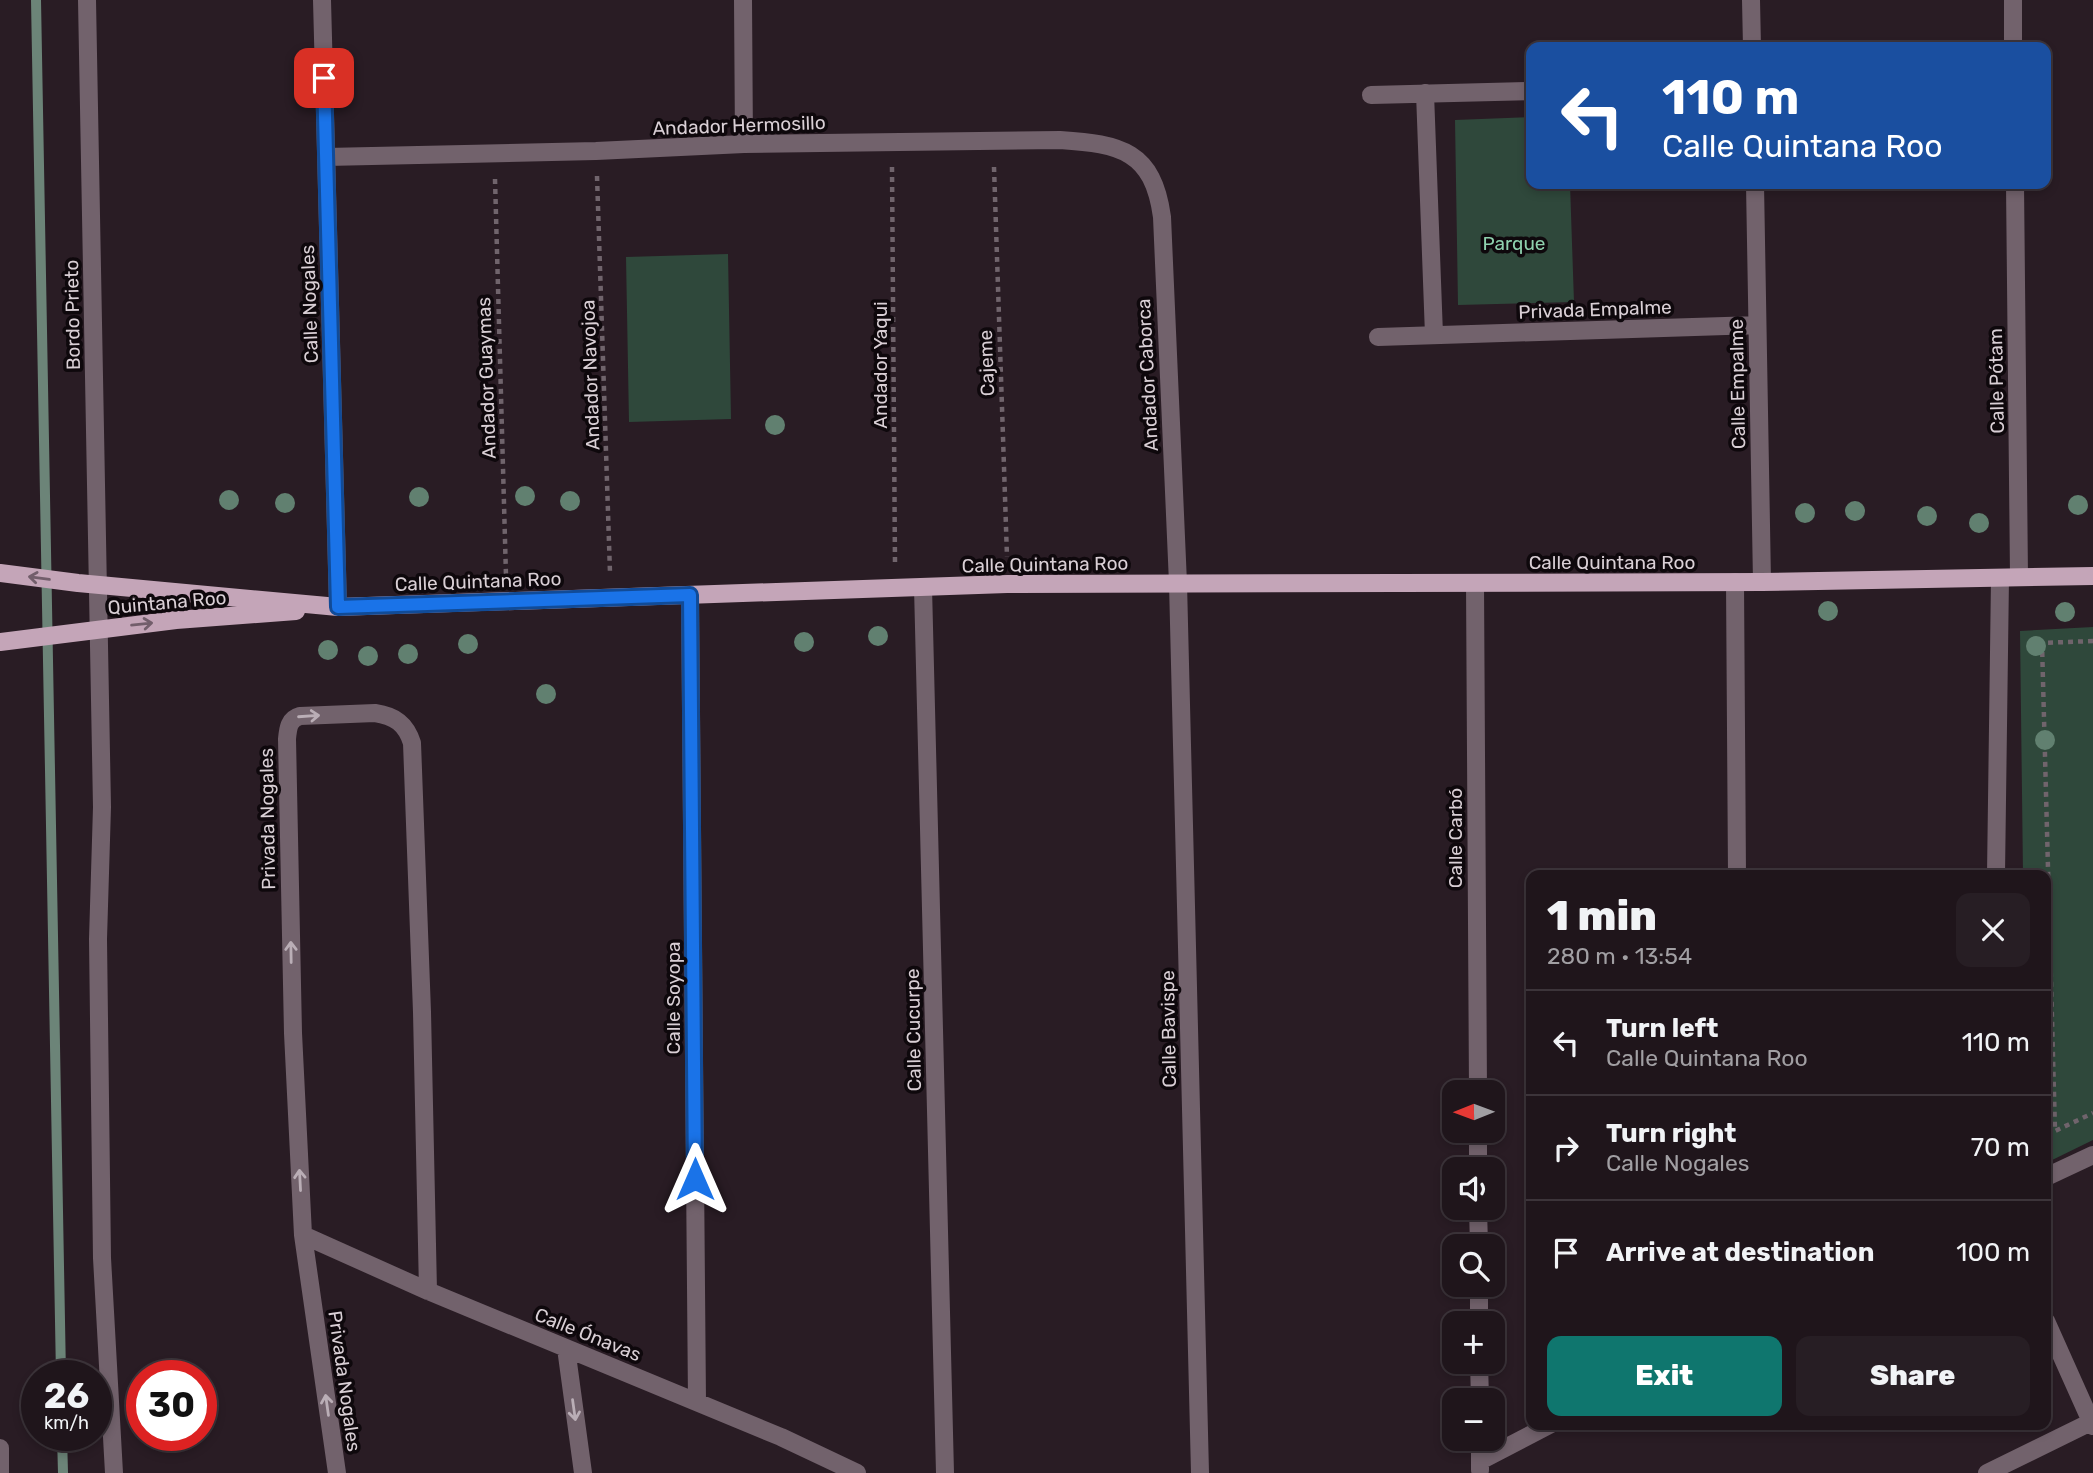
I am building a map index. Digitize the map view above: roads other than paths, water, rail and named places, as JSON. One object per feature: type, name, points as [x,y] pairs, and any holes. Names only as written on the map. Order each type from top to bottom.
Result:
[{"type":"main road","name":"Calle Quintana Roo","points":[[0,573],[78,583],[338,607],[1007,584],[1762,582],[2093,576]]},
{"type":"main road","name":"Quintana Roo","points":[[0,642],[176,621],[338,607]]},
{"type":"street","name":"Bordo Prieto","points":[[87,0],[102,807],[98,939],[101,1244],[114,1473]]},
{"type":"street","name":"Calle Nogales","points":[[322,0],[338,607]]},
{"type":"street","points":[[743,0],[744,144]]},
{"type":"street","points":[[1752,0],[1752,42]]},
{"type":"street","points":[[2013,0],[2013,42]]},
{"type":"street","points":[[1370,95],[1526,91]]},
{"type":"street","points":[[1426,93],[1434,335]]},
{"type":"street","name":"Andador Hermosillo","points":[[326,157],[596,151],[744,144],[1060,139],[1110,146],[1132,155],[1145,168]]},
{"type":"street","name":"Andador Caborca","points":[[1145,168],[1154,183],[1162,217],[1178,583]]},
{"type":"street","name":"Calle Empalme","points":[[1755,189],[1762,582]]},
{"type":"street","name":"Calle Pótam","points":[[2015,189],[2019,578]]},
{"type":"street","name":"Privada Empalme","points":[[1378,337],[1757,325]]},
{"type":"street","points":[[1996,870],[2000,578]]},
{"type":"street","points":[[1735,582],[1737,870]]},
{"type":"street","name":"Calle Bavispe","points":[[1178,583],[1200,1473]]},
{"type":"street","name":"Calle Carbó","points":[[1475,583],[1478,1080]]},
{"type":"street","name":"Calle Cucurpe","points":[[923,587],[945,1473]]},
{"type":"street","name":"Calle Soyopa","points":[[690,595],[697,1402]]},
{"type":"street","name":"Privada Nogales","points":[[337,1473],[303,1234],[293,1033],[286,739],[289,724],[300,716],[386,714],[405,726],[412,743],[422,1012],[428,1291]]},
{"type":"street","points":[[2051,1175],[2093,1155]]},
{"type":"street","name":"Calle Ónavas","points":[[303,1234],[428,1291],[781,1437],[858,1473]]},
{"type":"street","points":[[1987,1473],[2092,1423],[2051,1332]]},
{"type":"street","points":[[566,1348],[583,1473]]},
{"type":"street","points":[[1480,1467],[1541,1430]]},
{"type":"street","points":[[0,1448],[0,1473]]},
{"type":"waterway","points":[[36,0],[61,1360]]},
{"type":"waterway","points":[[62,1451],[63,1473]]},
{"type":"park label","name":"Parque","points":[[1514,243]]}]
